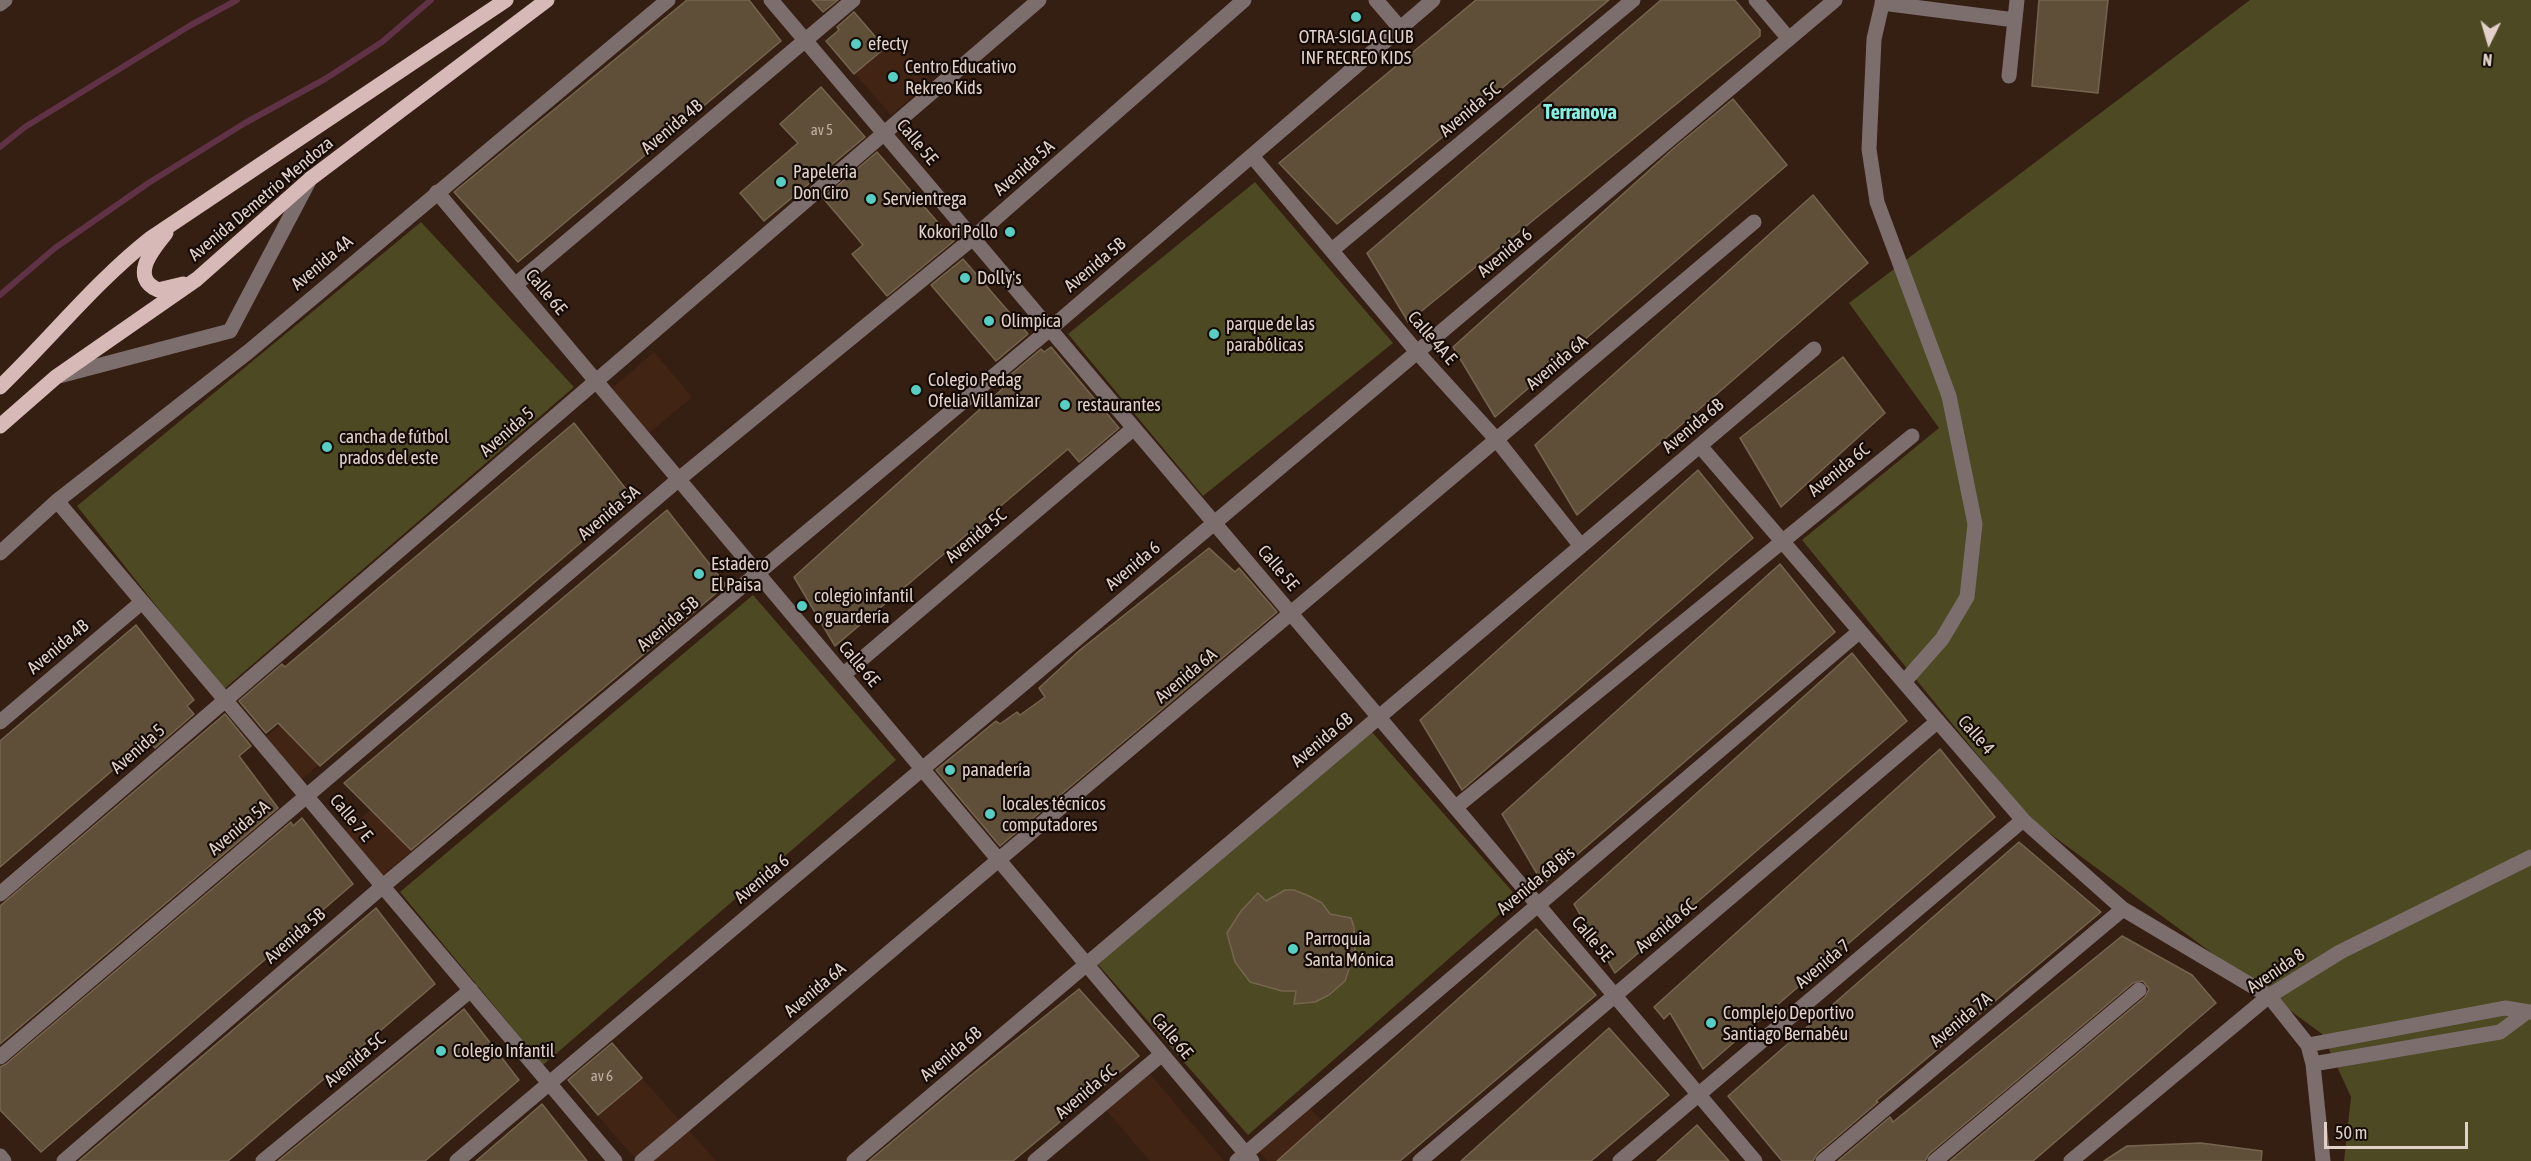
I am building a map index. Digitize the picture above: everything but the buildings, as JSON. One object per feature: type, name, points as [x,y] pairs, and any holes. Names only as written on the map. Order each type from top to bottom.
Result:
[{"type":"main road","name":"Avenida Demetrio Mendoza","points":[[0,387],[42,346],[114,267],[175,221],[506,0]]},
{"type":"main road","name":"Avenida Demetrio Mendoza","points":[[0,426],[56,377],[197,279],[310,179],[548,0]]},
{"type":"main road","points":[[175,221],[147,260],[144,270],[145,279],[150,285],[162,290],[197,279]]},
{"type":"street","points":[[0,4],[6,0]]},
{"type":"street","name":"Avenida 4A","points":[[0,553],[57,501],[248,352],[668,0]]},
{"type":"street","name":"Calle 5E","points":[[771,0],[1755,1161]]},
{"type":"street","name":"Avenida 4B","points":[[515,285],[854,0]]},
{"type":"street","name":"Avenida 5","points":[[0,894],[1039,0]]},
{"type":"street","name":"Avenida 5A","points":[[0,1057],[679,479],[974,238],[1244,0]]},
{"type":"street","points":[[1376,0],[1400,28]]},
{"type":"street","name":"Avenida 5B","points":[[64,1161],[383,886],[1050,329],[1433,0]]},
{"type":"street","name":"Avenida 5C","points":[[1332,250],[1633,0]]},
{"type":"street","points":[[1756,0],[1789,39]]},
{"type":"street","name":"Avenida 6","points":[[457,1161],[1835,0]]},
{"type":"street","points":[[2009,76],[2017,0]]},
{"type":"street","points":[[1904,682],[1942,639],[1966,597],[1976,524],[1949,396],[1877,202],[1869,149],[1874,39],[1883,1],[2015,20]]},
{"type":"street","name":"Calle 4A E","points":[[1252,156],[1417,352],[1496,439],[1581,546]]},
{"type":"street","points":[[56,377],[230,331],[310,179]]},
{"type":"street","name":"Calle 6E","points":[[437,192],[1087,964],[1245,1159]]},
{"type":"street","name":"Avenida 6A","points":[[642,1161],[1754,222]]},
{"type":"street","points":[[230,331],[248,352]]},
{"type":"street","name":"Avenida 6B","points":[[854,1161],[1815,349]]},
{"type":"street","name":"Avenida 5C","points":[[843,675],[1134,428]]},
{"type":"street","name":"Avenida 6C","points":[[1456,807],[1912,436]]},
{"type":"street","name":"Calle 4","points":[[1700,446],[2023,820],[2123,909],[2269,996]]},
{"type":"street","name":"Calle 7 E","points":[[57,501],[615,1161]]},
{"type":"street","name":"Avenida 4B","points":[[0,722],[142,602]]},
{"type":"street","name":"Avenida 6B Bis","points":[[1245,1159],[1538,905],[1860,631]]},
{"type":"street","name":"Avenida 6C","points":[[1420,1161],[1938,721]]},
{"type":"street","name":"Avenida 7","points":[[1620,1161],[2023,820]]},
{"type":"street","name":"Avenida 8","points":[[2071,1161],[2269,996],[2340,952],[2531,857]]},
{"type":"street","name":"Avenida 7A","points":[[1823,1161],[2123,909]]},
{"type":"street","name":"Avenida 5C","points":[[264,1161],[471,990]]},
{"type":"street","points":[[1935,1161],[2139,990]]},
{"type":"street","points":[[2269,996],[2308,1045],[2313,1064],[2323,1161]]},
{"type":"street","points":[[2308,1045],[2505,1008],[2529,1012]]},
{"type":"street","points":[[2313,1064],[2500,1032],[2529,1012]]},
{"type":"street","name":"Avenida 6C","points":[[1035,1161],[1161,1053]]},
{"type":"street","points":[[0,1156],[4,1161]]},
{"type":"shaded area","points":[[2250,0],[2531,0],[2531,1161],[2344,1161],[2351,1097],[2322,1034],[2030,819],[1802,540],[1939,428],[1849,303]]},
{"type":"shaded area","name":"Centro Educativo Rekreo Kids","points":[[896,40],[931,80],[891,115],[855,74]]},
{"type":"shaded area","points":[[1255,182],[1393,343],[1203,496],[1068,334]]},
{"type":"shaded area","name":"cancha de fútbol prados del este","points":[[421,222],[574,387],[223,690],[77,506]]},
{"type":"shaded area","points":[[654,352],[692,397],[647,435],[609,391]]},
{"type":"shaded area","points":[[753,595],[896,760],[543,1065],[400,892]]},
{"type":"shaded area","points":[[312,698],[348,739],[298,783],[261,741]]},
{"type":"shaded area","points":[[1371,731],[1518,898],[1248,1135],[1094,960]]},
{"type":"shaded area","points":[[393,791],[431,835],[379,878],[342,834]]},
{"type":"shaded area","points":[[1150,1074],[1224,1161],[1150,1161],[1106,1110]]},
{"type":"shaded area","points":[[642,1078],[679,1120],[635,1158],[598,1116]]},
{"type":"shaded area","points":[[1307,1105],[1357,1161],[1267,1161],[1256,1149]]},
{"type":"shaded area","points":[[689,1130],[716,1161],[653,1161]]},
{"type":"waterway","points":[[0,147],[25,127],[191,25],[237,0]]},
{"type":"waterway","points":[[0,295],[55,248],[150,182],[245,123],[325,79],[382,42],[431,0]]},
{"type":"place","name":"OTRA-SIGLA CLUB INF RECREO KIDS","points":[[1356,17]]},
{"type":"place","name":"efecty","points":[[856,44]]},
{"type":"place","name":"Centro Educativo Rekreo Kids","points":[[893,77]]},
{"type":"place","name":"Papeleria Don Ciro","points":[[781,182]]},
{"type":"place","name":"Servientrega","points":[[871,199]]},
{"type":"place","name":"Kokori Pollo","points":[[1010,232]]},
{"type":"place","name":"Dolly's","points":[[965,278]]},
{"type":"place","name":"Olímpica","points":[[989,321]]},
{"type":"place","name":"parque de las parabólicas","points":[[1214,334]]},
{"type":"place","name":"Colegio Pedag Ofelia Villamizar","points":[[916,390]]},
{"type":"place","name":"restaurantes","points":[[1065,405]]},
{"type":"place","name":"cancha de fútbol prados del este","points":[[327,447]]},
{"type":"place","name":"Estadero El Paisa","points":[[699,574]]},
{"type":"place","name":"colegio infantil o guardería","points":[[802,606]]},
{"type":"place","name":"panadería","points":[[950,770]]},
{"type":"place","name":"locales técnicos computadores","points":[[990,814]]},
{"type":"place","name":"Parroquia Santa Mónica","points":[[1293,949]]},
{"type":"place","name":"Complejo Deportivo Santiago Bernabéu","points":[[1711,1023]]},
{"type":"place","name":"Colegio Infantil","points":[[441,1051]]},
{"type":"district","name":"Terranova","points":[[1580,113]]}]
